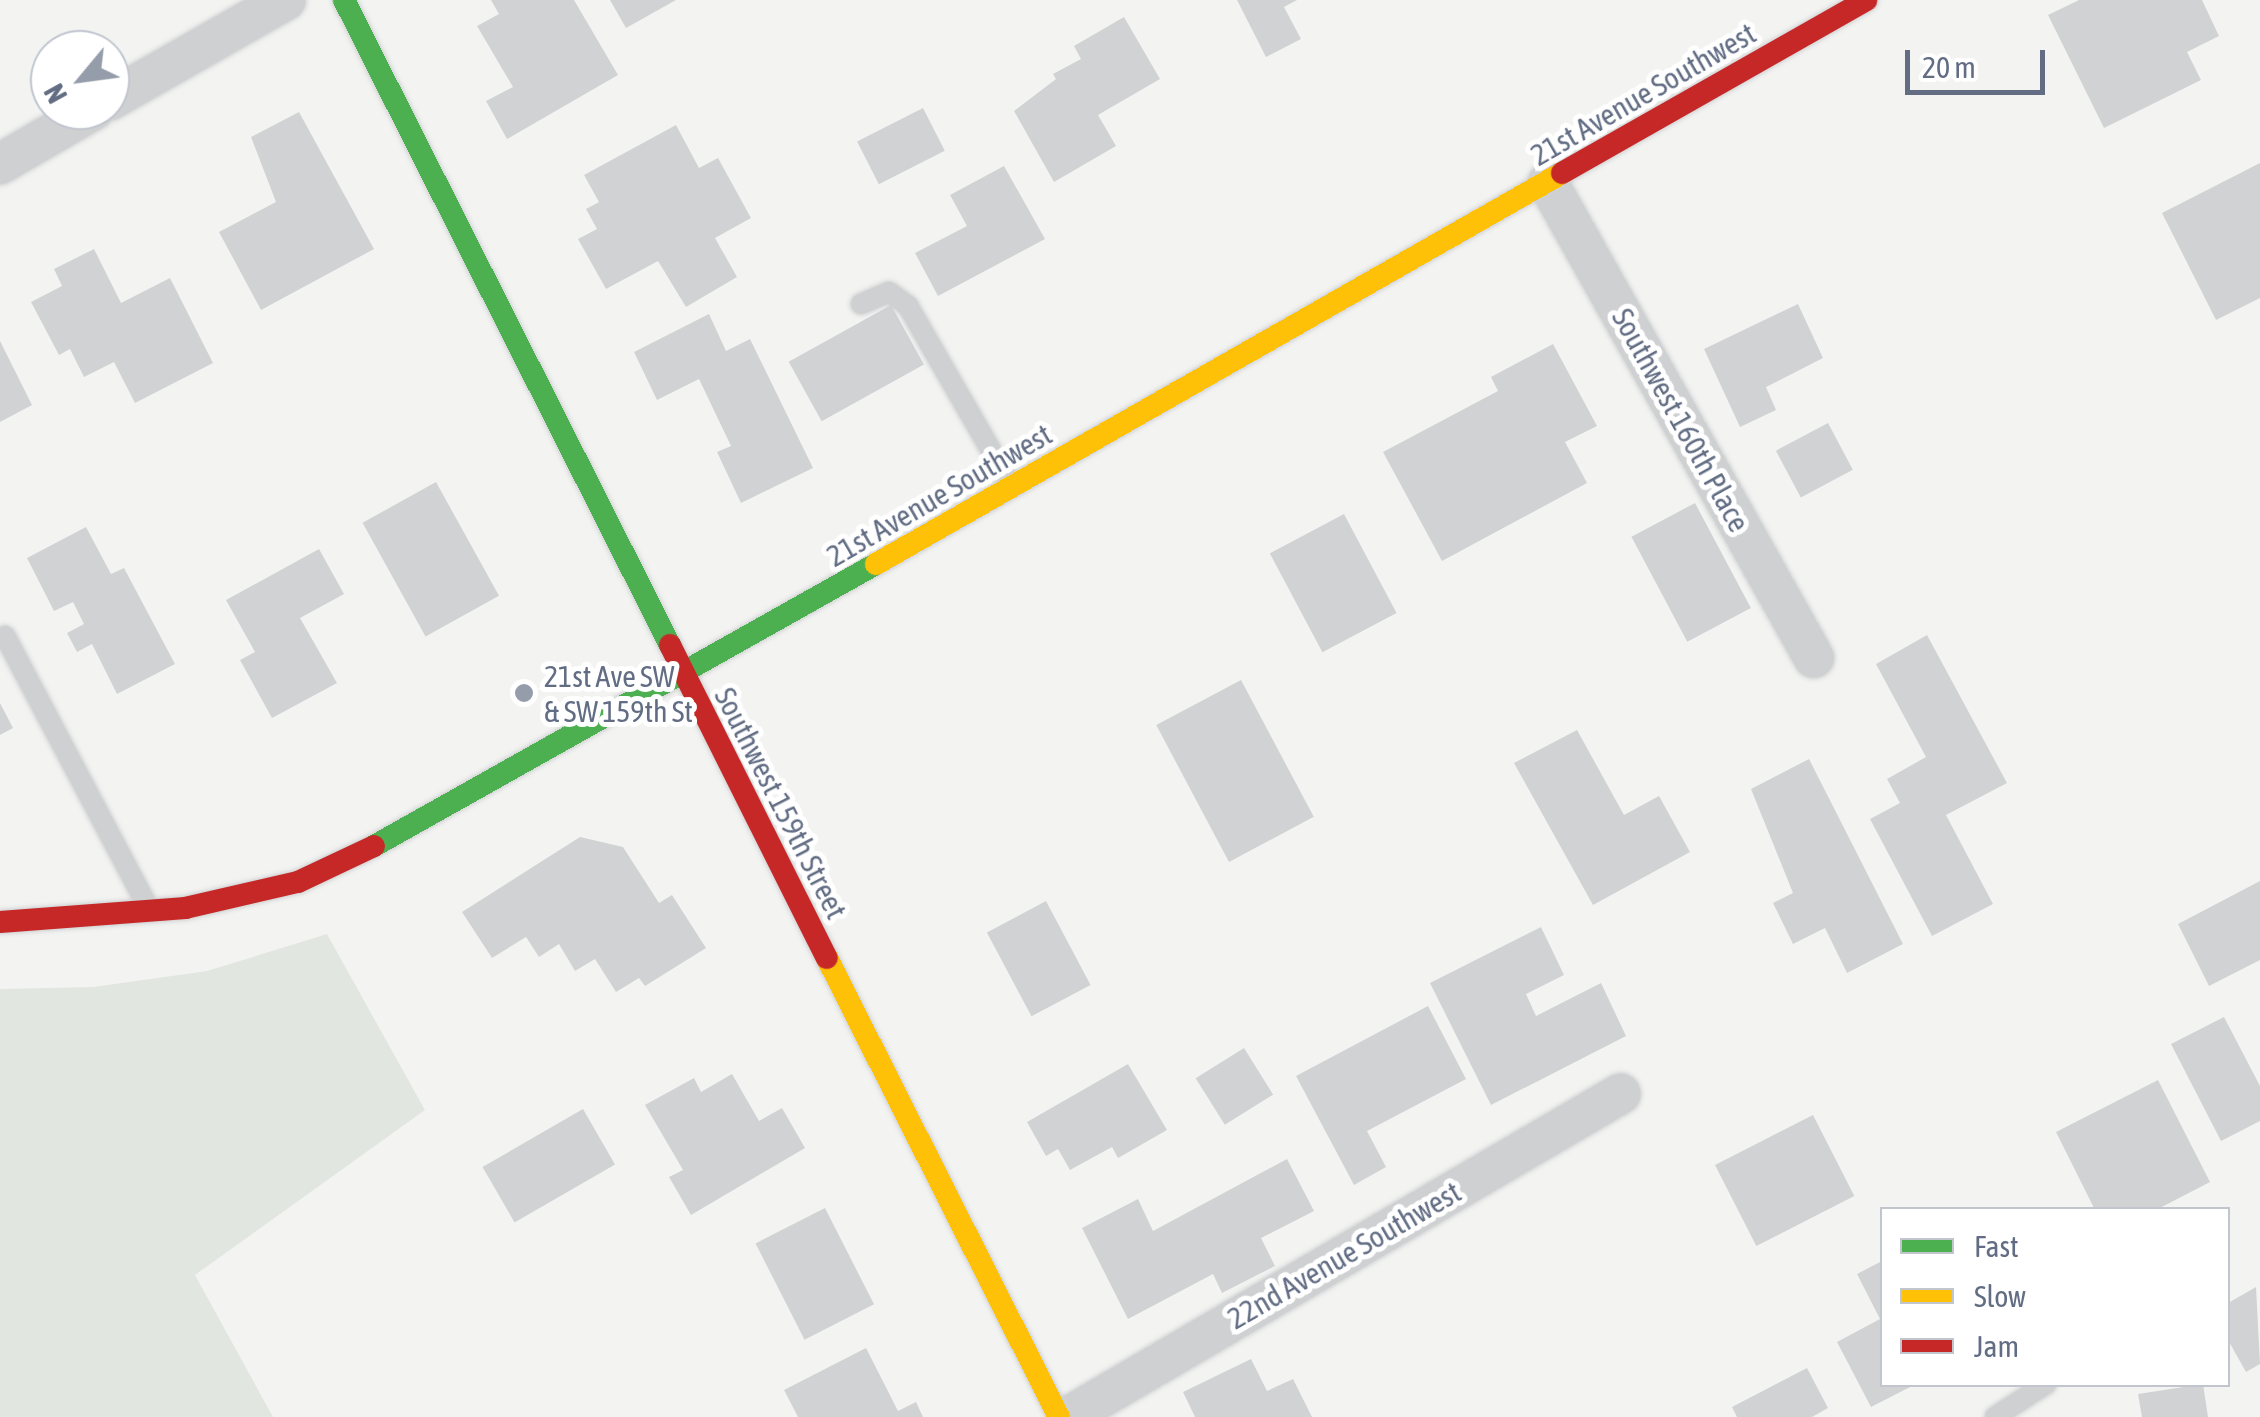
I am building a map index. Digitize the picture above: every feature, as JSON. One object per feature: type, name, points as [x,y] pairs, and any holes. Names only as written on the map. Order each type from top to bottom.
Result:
[{"type":"street","points":[[130,89],[286,0]]},
{"type":"street","name":"Southwest 159th Street","points":[[344,0],[1059,1417]]},
{"type":"street","name":"21st Avenue Southwest","points":[[0,922],[150,911],[298,882],[412,828],[1866,0]]},
{"type":"street","points":[[0,164],[59,130]]},
{"type":"street","name":"Southwest 160th Place","points":[[1548,182],[1814,658]]},
{"type":"street","name":"22nd Avenue Southwest","points":[[1068,1417],[1620,1094]]},
{"type":"lane","points":[[860,304],[889,292],[908,306],[1012,487]]},
{"type":"lane","points":[[5,636],[150,911]]},
{"type":"lane","points":[[1995,1417],[2041,1387]]},
{"type":"shaded area","points":[[327,934],[425,1110],[195,1275],[273,1417],[0,1417],[0,989],[93,987],[207,971]]},
{"type":"building","points":[[491,0],[574,0],[618,75],[507,139],[486,101],[513,87],[477,26],[499,14]]},
{"type":"building","points":[[610,0],[676,0],[626,28]]},
{"type":"building","points":[[1237,0],[1297,0],[1284,7],[1301,39],[1266,57]]},
{"type":"building","points":[[2079,0],[2202,0],[2219,36],[2187,52],[2201,80],[2104,128],[2048,15]]},
{"type":"building","points":[[1124,17],[1160,79],[1098,115],[1116,146],[1054,182],[1014,111],[1056,79],[1053,74],[1081,59],[1074,46]]},
{"type":"building","points":[[923,108],[945,151],[879,184],[857,142]]},
{"type":"building","points":[[299,112],[374,249],[261,310],[219,232],[276,202],[251,137]]},
{"type":"building","points":[[676,125],[699,168],[718,158],[751,218],[715,238],[737,277],[686,307],[658,261],[606,289],[578,239],[597,229],[586,209],[599,202],[584,175]]},
{"type":"building","points":[[2260,163],[2260,298],[2216,320],[2162,213]]},
{"type":"building","points":[[1004,166],[1045,239],[938,296],[915,253],[967,226],[950,195]]},
{"type":"building","points":[[94,249],[121,303],[170,278],[213,363],[135,403],[114,362],[84,377],[70,349],[59,355],[31,302],[62,286],[54,269]]},
{"type":"building","points":[[1798,304],[1823,358],[1766,387],[1776,410],[1740,427],[1704,349]]},
{"type":"building","points":[[891,305],[924,364],[822,421],[789,362]]},
{"type":"building","points":[[709,314],[726,351],[750,339],[813,468],[741,503],[717,452],[731,446],[699,379],[657,400],[634,352]]},
{"type":"building","points":[[0,341],[32,405],[0,422]]},
{"type":"building","points":[[1553,344],[1597,426],[1565,442],[1587,483],[1442,561],[1383,452],[1498,391],[1491,377]]},
{"type":"building","points":[[1828,423],[1853,470],[1801,497],[1776,451]]},
{"type":"building","points":[[436,482],[499,596],[426,636],[363,523]]},
{"type":"building","points":[[1695,503],[1751,608],[1687,642],[1631,537]]},
{"type":"building","points":[[1344,514],[1397,613],[1322,652],[1270,553]]},
{"type":"building","points":[[86,527],[111,574],[124,568],[175,664],[117,694],[92,644],[77,652],[67,633],[84,624],[73,602],[54,611],[27,558]]},
{"type":"building","points":[[319,549],[344,594],[300,618],[337,683],[272,718],[240,660],[255,652],[226,600]]},
{"type":"building","points":[[1927,635],[2007,783],[1946,815],[1993,904],[1932,936],[1870,819],[1900,803],[1887,779],[1926,757],[1876,664]]},
{"type":"building","points":[[1241,680],[1314,817],[1229,862],[1156,725]]},
{"type":"building","points":[[0,703],[13,728],[0,735]]},
{"type":"building","points":[[1577,730],[1624,815],[1659,796],[1690,852],[1593,905],[1514,763]]},
{"type":"building","points":[[1809,759],[1903,944],[1847,973],[1825,928],[1793,944],[1773,903],[1793,893],[1751,789]]},
{"type":"building","points":[[580,837],[623,847],[659,903],[672,895],[706,948],[645,986],[639,978],[616,992],[595,959],[575,971],[559,944],[539,957],[526,937],[492,958],[462,912]]},
{"type":"building","points":[[2260,881],[2260,960],[2209,986],[2178,924]]},
{"type":"building","points":[[1046,901],[1091,985],[1031,1016],[987,932]]},
{"type":"building","points":[[1541,927],[1564,975],[1526,994],[1536,1016],[1601,983],[1626,1036],[1491,1105],[1430,983]]},
{"type":"building","points":[[1428,1006],[1466,1079],[1367,1131],[1386,1167],[1354,1185],[1296,1076]]},
{"type":"building","points":[[2224,1017],[2260,1086],[2260,1121],[2221,1141],[2171,1044]]},
{"type":"building","points":[[1244,1048],[1273,1095],[1225,1125],[1196,1078]]},
{"type":"building","points":[[1128,1064],[1167,1130],[1118,1158],[1112,1147],[1070,1170],[1058,1149],[1046,1156],[1027,1122]]},
{"type":"building","points":[[732,1074],[759,1121],[782,1108],[805,1148],[691,1215],[669,1177],[683,1170],[645,1105],[694,1078],[701,1092]]},
{"type":"building","points":[[2158,1080],[2210,1182],[2162,1207],[2094,1207],[2056,1132]]},
{"type":"building","points":[[583,1109],[615,1164],[515,1222],[483,1167]]},
{"type":"building","points":[[1813,1115],[1854,1196],[1756,1246],[1715,1165]]},
{"type":"building","points":[[1287,1159],[1314,1211],[1261,1238],[1275,1266],[1222,1293],[1213,1274],[1128,1319],[1082,1228],[1138,1199],[1153,1231]]},
{"type":"building","points":[[825,1208],[874,1304],[805,1340],[756,1243]]},
{"type":"building","points":[[1880,1262],[1880,1319],[1857,1274]]},
{"type":"building","points":[[2256,1287],[2260,1364],[2246,1372],[2230,1344],[2230,1302]]},
{"type":"building","points":[[1880,1319],[1880,1387],[1910,1387],[1871,1407],[1837,1342]]},
{"type":"building","points":[[866,1348],[898,1411],[916,1402],[923,1417],[798,1417],[784,1390]]},
{"type":"building","points":[[1251,1359],[1267,1391],[1293,1379],[1312,1417],[1195,1417],[1183,1392]]},
{"type":"building","points":[[1807,1368],[1828,1408],[1812,1417],[1737,1417],[1732,1407]]},
{"type":"building","points":[[2203,1387],[2208,1417],[2142,1417],[2138,1394]]},
{"type":"traffic: fast","points":[[344,0],[670,645]]},
{"type":"traffic: fast","points":[[374,846],[876,564]]},
{"type":"traffic: slow","points":[[876,564],[1562,173]]},
{"type":"traffic: slow","points":[[827,958],[1059,1417]]},
{"type":"traffic: jam","points":[[1562,173],[1866,0]]},
{"type":"traffic: jam","points":[[670,645],[827,958]]},
{"type":"traffic: jam","points":[[0,922],[185,908],[298,882],[374,846]]},
{"type":"place","name":"21st Ave SW & SW 159th St","points":[[524,693]]}]
